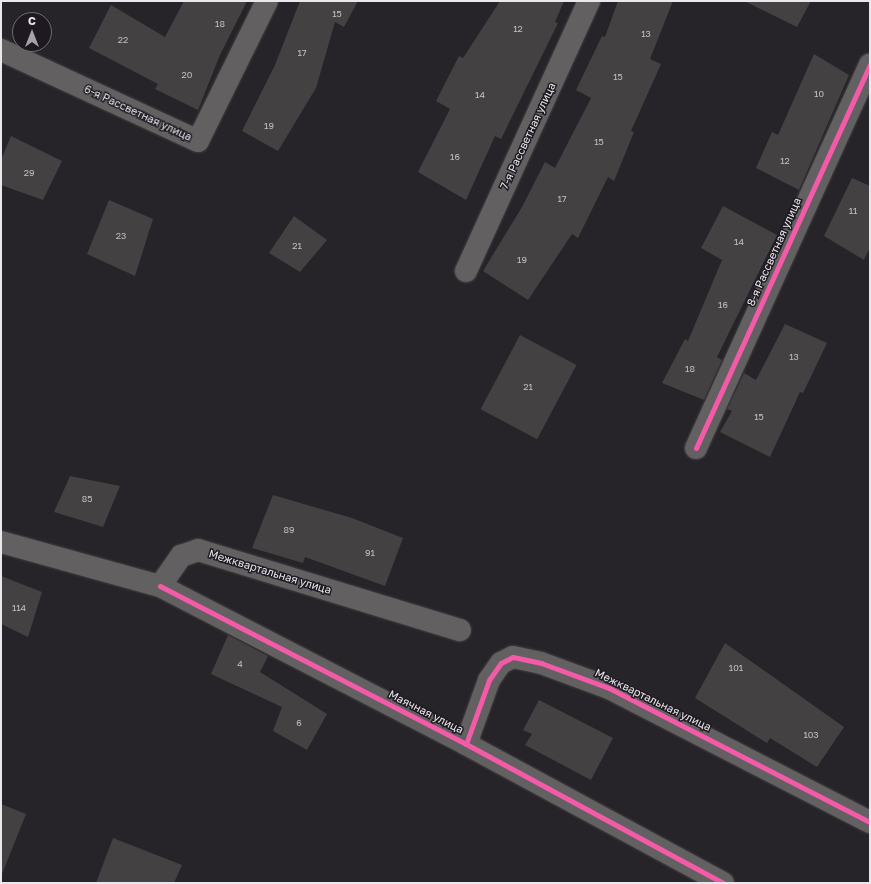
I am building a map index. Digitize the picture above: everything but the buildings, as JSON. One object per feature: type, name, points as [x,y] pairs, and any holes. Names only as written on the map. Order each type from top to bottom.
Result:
[{"type":"street","name":"6-я Рассветная улица","points":[[1,50],[198,141],[267,1]]},
{"type":"street","name":"7-я Рассветная улица","points":[[466,271],[589,1]]},
{"type":"street","name":"8-я Рассветная улица","points":[[696,448],[870,65]]},
{"type":"street","points":[[1,542],[160,586]]},
{"type":"street","name":"Межквартальная улица","points":[[160,586],[181,556],[198,550],[460,630]]},
{"type":"street","name":"Маячная улица","points":[[160,586],[466,744],[723,883]]},
{"type":"street","name":"Межквартальная улица","points":[[466,744],[489,680],[501,664],[514,657],[541,662],[609,688],[870,822]]},
{"type":"cycle path","points":[[696,448],[870,65]]},
{"type":"cycle path","points":[[160,586],[466,744],[723,883]]},
{"type":"cycle path","points":[[466,744],[489,680],[501,663],[513,657],[541,663],[609,688],[870,822]]}]
